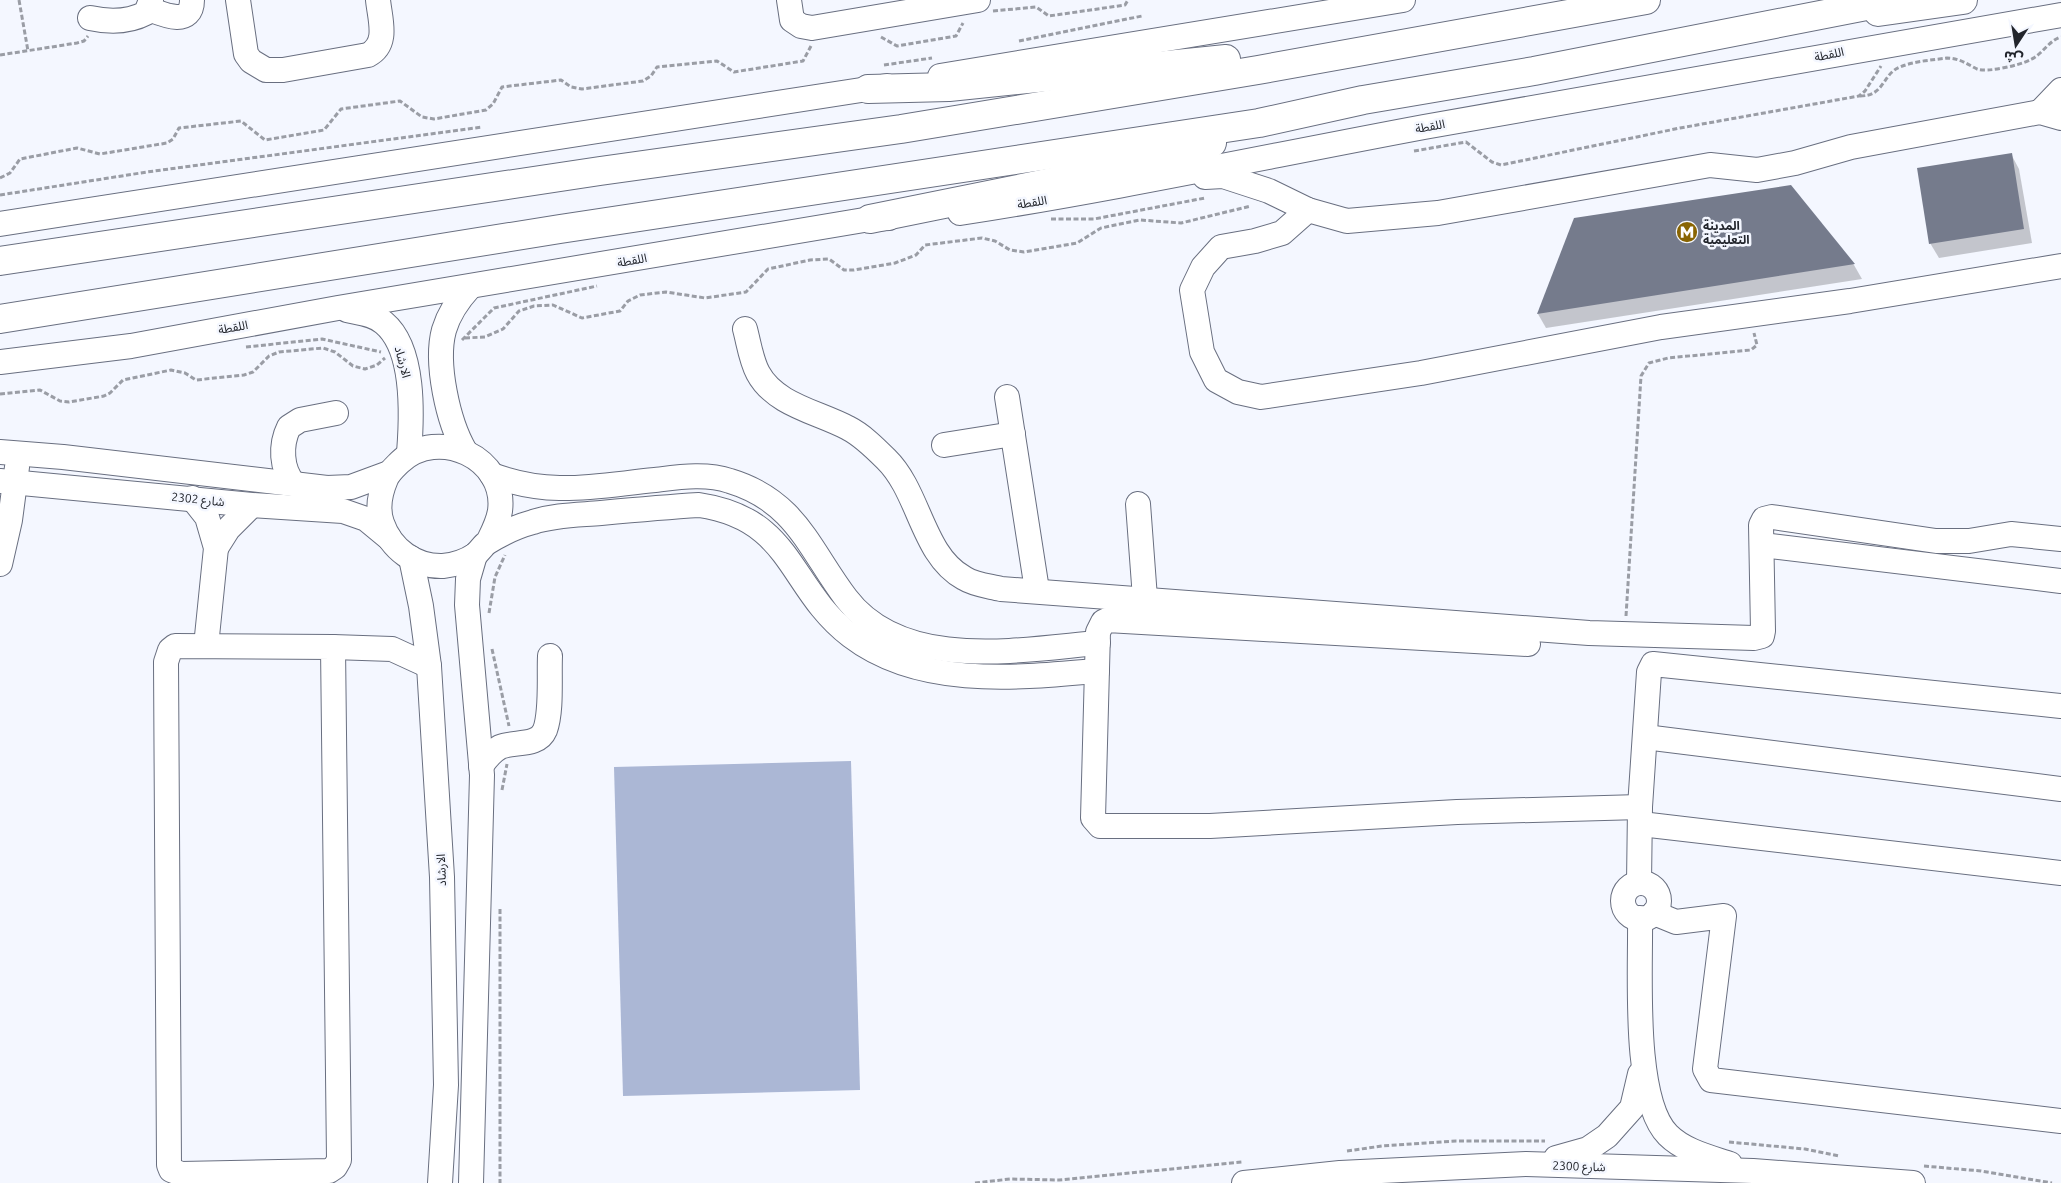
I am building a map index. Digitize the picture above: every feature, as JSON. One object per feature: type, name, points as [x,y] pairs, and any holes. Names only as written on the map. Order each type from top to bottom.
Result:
[{"type":"main road","points":[[0,262],[600,171],[901,129],[1258,70],[1646,0]]},
{"type":"main road","points":[[0,319],[568,227],[1259,123],[1363,100],[1534,71],[1897,0]]},
{"type":"main road","points":[[1832,12],[1888,12],[1963,0]]},
{"type":"main road","points":[[868,89],[949,87],[1158,65],[1402,44]]},
{"type":"main road","points":[[870,219],[1182,153],[1259,123]]},
{"type":"street","points":[[90,18],[113,21],[140,17],[150,4],[175,18],[183,16],[189,11],[192,0]]},
{"type":"street","points":[[238,0],[246,54],[258,67],[274,72],[368,55],[374,52],[379,48],[382,36],[378,0]]},
{"type":"street","points":[[789,0],[792,20],[801,26],[812,28],[982,6]]},
{"type":"street","points":[[0,224],[868,89],[1403,0]]},
{"type":"street","name":"اللقطة","points":[[0,362],[132,346],[338,308],[870,219],[957,214],[1038,201],[1423,128],[2061,15]]},
{"type":"street","points":[[1038,201],[1130,193],[1202,178],[1223,176],[1269,192],[1308,210],[1347,221],[1438,213],[1710,165],[1757,170],[1795,164],[1851,147],[2050,115],[2061,90]]},
{"type":"street","points":[[1308,210],[1282,233],[1256,241],[1221,247],[1202,267],[1192,290],[1202,352],[1216,380],[1238,392],[1261,397],[1421,373],[1661,328],[2061,266]]},
{"type":"street","points":[[465,451],[455,434],[448,410],[441,347],[450,315],[470,287]]},
{"type":"street","name":"الارشاد","points":[[338,308],[371,315],[383,322],[393,332],[399,344],[409,383],[412,422],[409,453]]},
{"type":"street","points":[[744,329],[759,374],[768,386],[793,404],[849,429],[888,460],[901,477],[916,505],[935,549],[946,565],[964,578],[981,585],[1001,589],[1145,598],[1589,633],[1754,638],[1762,636],[1761,525],[1764,519],[1772,517],[1936,541],[1969,541],[2011,534],[2061,539]]},
{"type":"street","points":[[1007,397],[1037,590]]},
{"type":"street","points":[[294,484],[287,474],[283,458],[287,431],[292,424],[300,420],[336,413]]},
{"type":"street","points":[[944,444],[1013,434]]},
{"type":"street","points":[[473,1176],[481,766],[467,605],[468,579],[481,549],[496,527],[500,509],[499,492],[492,475],[480,461],[465,451],[437,445],[409,453],[389,473],[382,489],[379,505],[382,522],[388,538],[410,558],[426,564],[443,566],[460,563],[481,549],[518,527],[548,518],[699,505],[719,508],[755,524],[771,536],[830,616],[850,635],[878,654],[940,672],[963,675],[1014,676],[1097,671]]},
{"type":"street","points":[[0,564],[9,452],[340,489],[361,485],[389,473]]},
{"type":"street","points":[[264,480],[273,473],[283,458]]},
{"type":"street","points":[[492,475],[516,484],[561,489],[686,476],[728,480],[751,488],[771,500],[807,538],[846,599],[867,619],[917,645],[965,652],[1017,650],[1098,643]]},
{"type":"street","name":"شارع 2302","points":[[8,481],[192,498],[252,506],[348,512],[366,519],[388,538]]},
{"type":"street","points":[[192,498],[207,517],[216,548],[206,646]]},
{"type":"street","points":[[1138,504],[1145,598]]},
{"type":"street","points":[[216,548],[228,529],[252,506]]},
{"type":"street","points":[[1885,560],[1936,541]]},
{"type":"street","points":[[1762,545],[2061,581]]},
{"type":"street","name":"الارشاد","points":[[410,558],[425,632],[429,666],[442,877],[446,1086],[440,1183]]},
{"type":"street","points":[[1589,633],[1588,648],[1113,620],[1103,622],[1099,626],[1097,671],[1093,812],[1096,823],[1106,828],[1210,826],[1539,808],[1640,815],[2061,873]]},
{"type":"street","points":[[392,649],[425,632]]},
{"type":"street","points":[[333,647],[339,1160],[335,1167],[329,1171],[181,1174],[171,1170],[168,1160],[166,655],[175,646],[333,647],[392,649],[429,666]]},
{"type":"street","points":[[481,766],[494,751],[510,744],[533,741],[545,731],[548,712],[550,656]]},
{"type":"street","points":[[2061,706],[1656,663],[1651,666],[1649,672],[1640,815],[1639,883],[1628,889],[1624,901],[1628,913],[1676,922],[1724,916],[1705,1069],[1711,1080],[2061,1121]]},
{"type":"street","points":[[477,721],[492,735],[510,744]]},
{"type":"street","points":[[1645,737],[2061,789]]},
{"type":"street","points":[[1526,1164],[1588,1149],[1607,1136],[1632,1108],[1642,1065],[1647,916]]},
{"type":"street","points":[[1642,1065],[1650,1105],[1667,1135],[1695,1152],[1753,1171]]},
{"type":"street","name":"شارع 2300","points":[[1244,1183],[1340,1172],[1526,1164],[1753,1171],[1913,1183]]},
{"type":"path","points":[[19,0],[28,50]]},
{"type":"path","points":[[982,6],[1036,6],[1049,16],[1125,5],[1128,0]]},
{"type":"path","points":[[1016,42],[1142,16]]},
{"type":"path","points":[[0,55],[84,41],[88,36],[90,18]]},
{"type":"path","points":[[875,34],[897,46],[956,36],[964,21]]},
{"type":"path","points":[[1859,96],[1868,96],[1878,90],[1893,71],[1901,66],[1955,58],[1979,70],[1992,70],[2028,61],[2041,54],[2052,40],[2061,37]]},
{"type":"path","points":[[0,178],[10,172],[20,159],[78,148],[100,154],[166,143],[173,139],[179,128],[241,122],[265,140],[324,130],[341,109],[400,101],[422,117],[434,119],[486,110],[493,104],[502,87],[561,80],[582,89],[643,81],[651,76],[657,67],[716,61],[734,72],[803,61],[814,41]]},
{"type":"path","points":[[881,66],[939,57]]},
{"type":"path","points":[[0,195],[147,172],[488,126]]},
{"type":"path","points":[[465,338],[485,337],[503,329],[519,311],[534,306],[553,305],[582,318],[597,317],[620,311],[628,301],[640,295],[666,292],[705,298],[746,292],[768,269],[810,260],[829,259],[844,270],[854,270],[909,258],[916,255],[925,245],[982,238],[995,241],[1010,250],[1024,252],[1077,243],[1101,228],[1140,220],[1181,223],[1235,211],[1260,203]]},
{"type":"path","points":[[1624,634],[1641,376],[1649,363],[1668,358],[1751,350],[1757,345],[1750,315]]},
{"type":"path","points":[[0,394],[40,390],[60,401],[69,402],[104,396],[110,393],[123,380],[172,370],[185,373],[196,380],[244,375],[253,372],[269,356],[279,352],[323,348],[335,352],[353,366],[365,369],[377,365],[388,356],[374,349],[322,339],[238,347]]},
{"type":"water","points":[[851,761],[860,1090],[623,1096],[614,767]]},
{"type":"building","points":[[2012,153],[2024,229],[1929,244],[1917,168]]},
{"type":"building","points":[[1791,185],[1855,264],[1537,314],[1574,218]]},
{"type":"place","name":"المدينة التعليمية","points":[[1687,232]]}]
